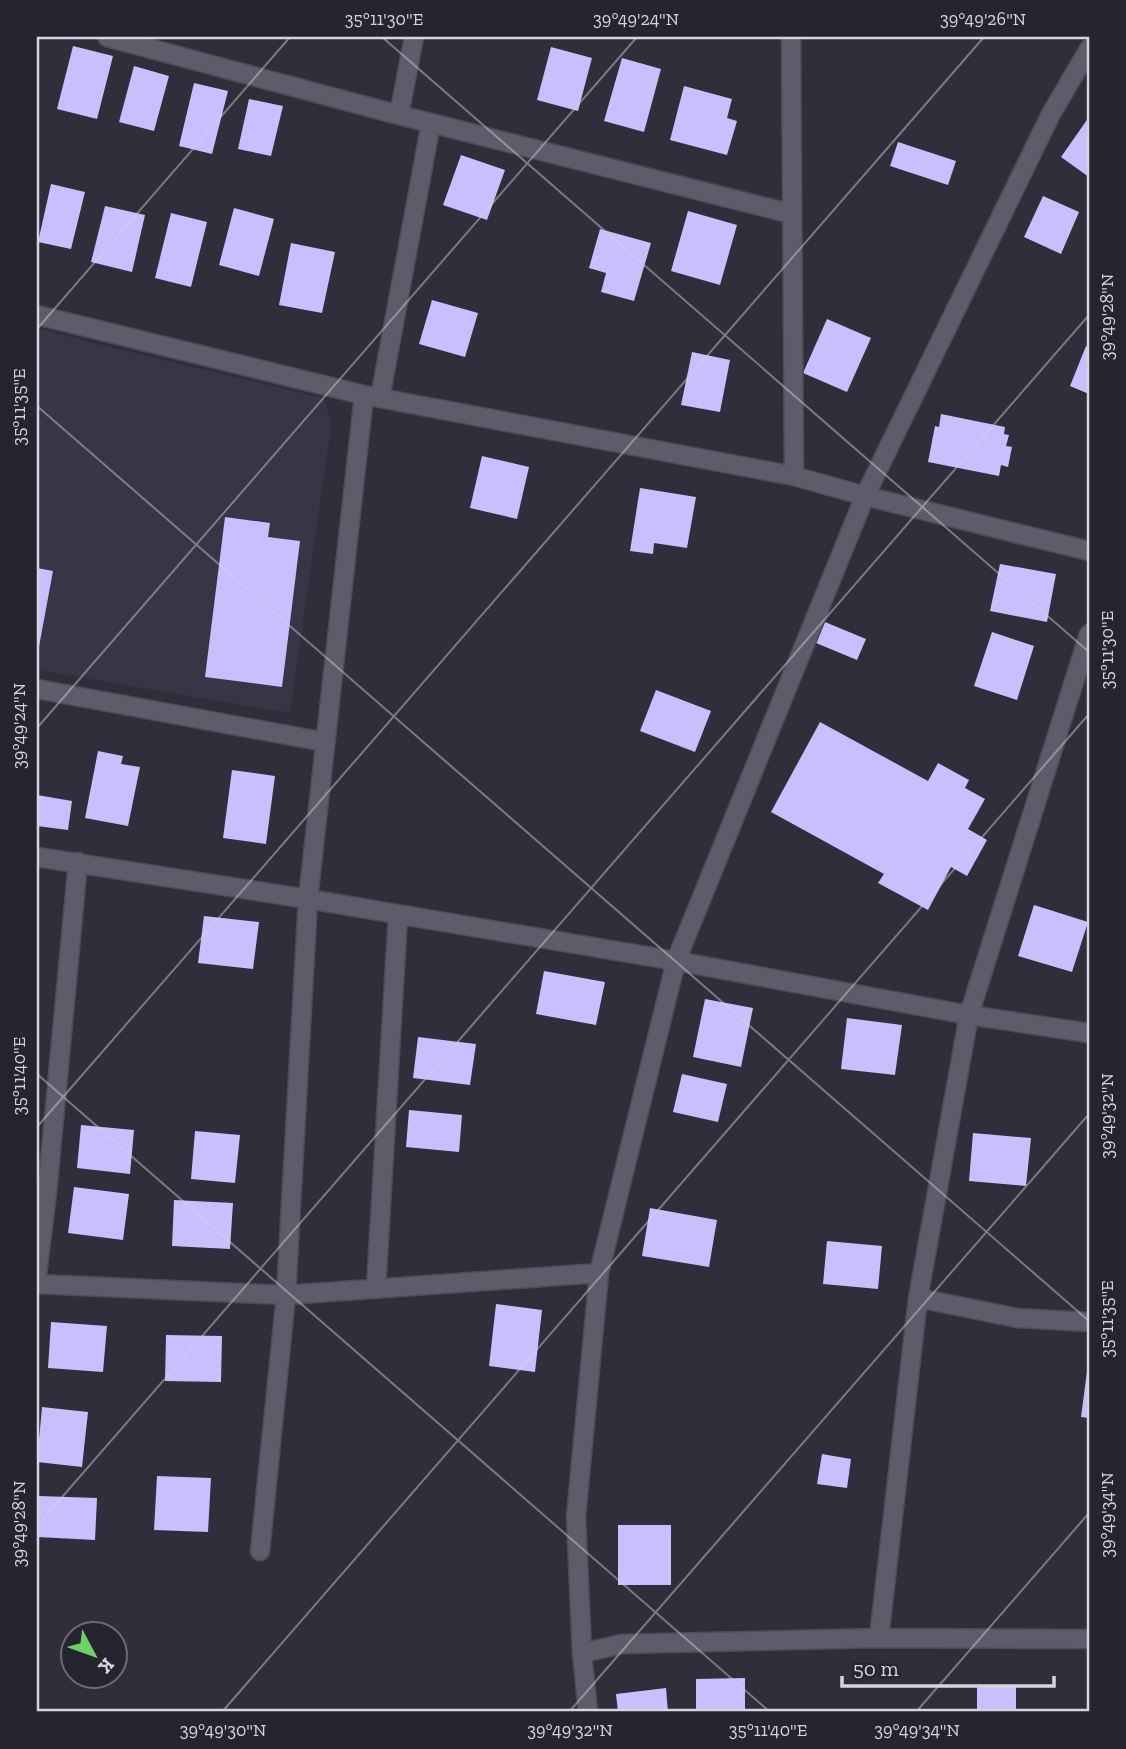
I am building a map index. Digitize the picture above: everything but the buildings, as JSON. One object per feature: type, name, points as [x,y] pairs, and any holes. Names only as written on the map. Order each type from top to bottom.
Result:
[{"type":"street","points":[[107,37],[400,115],[792,214]]},
{"type":"street","points":[[400,115],[414,37]]},
{"type":"street","points":[[791,37],[794,476]]},
{"type":"street","points":[[588,1712],[582,1653],[576,1517],[599,1273],[676,961],[865,496],[1051,114],[1089,49]]},
{"type":"street","points":[[260,1551],[286,1295],[308,899],[325,742],[372,397],[431,123]]},
{"type":"street","points":[[37,315],[372,397],[794,476],[1089,551]]},
{"type":"street","points":[[880,1638],[918,1298],[969,1015],[1089,634]]},
{"type":"street","points":[[37,689],[325,742]]},
{"type":"street","points":[[37,857],[308,899],[676,961],[969,1015],[1089,1033]]},
{"type":"street","points":[[37,1274],[49,1180],[78,862]]},
{"type":"street","points":[[376,1289],[398,915]]},
{"type":"street","points":[[37,1284],[286,1295],[599,1273]]},
{"type":"street","points":[[918,1298],[1017,1318],[1089,1322]]},
{"type":"street","points":[[582,1653],[622,1644],[880,1638],[1089,1639]]},
{"type":"shaded area","points":[[37,328],[323,398],[332,421],[290,713],[37,670]]}]
